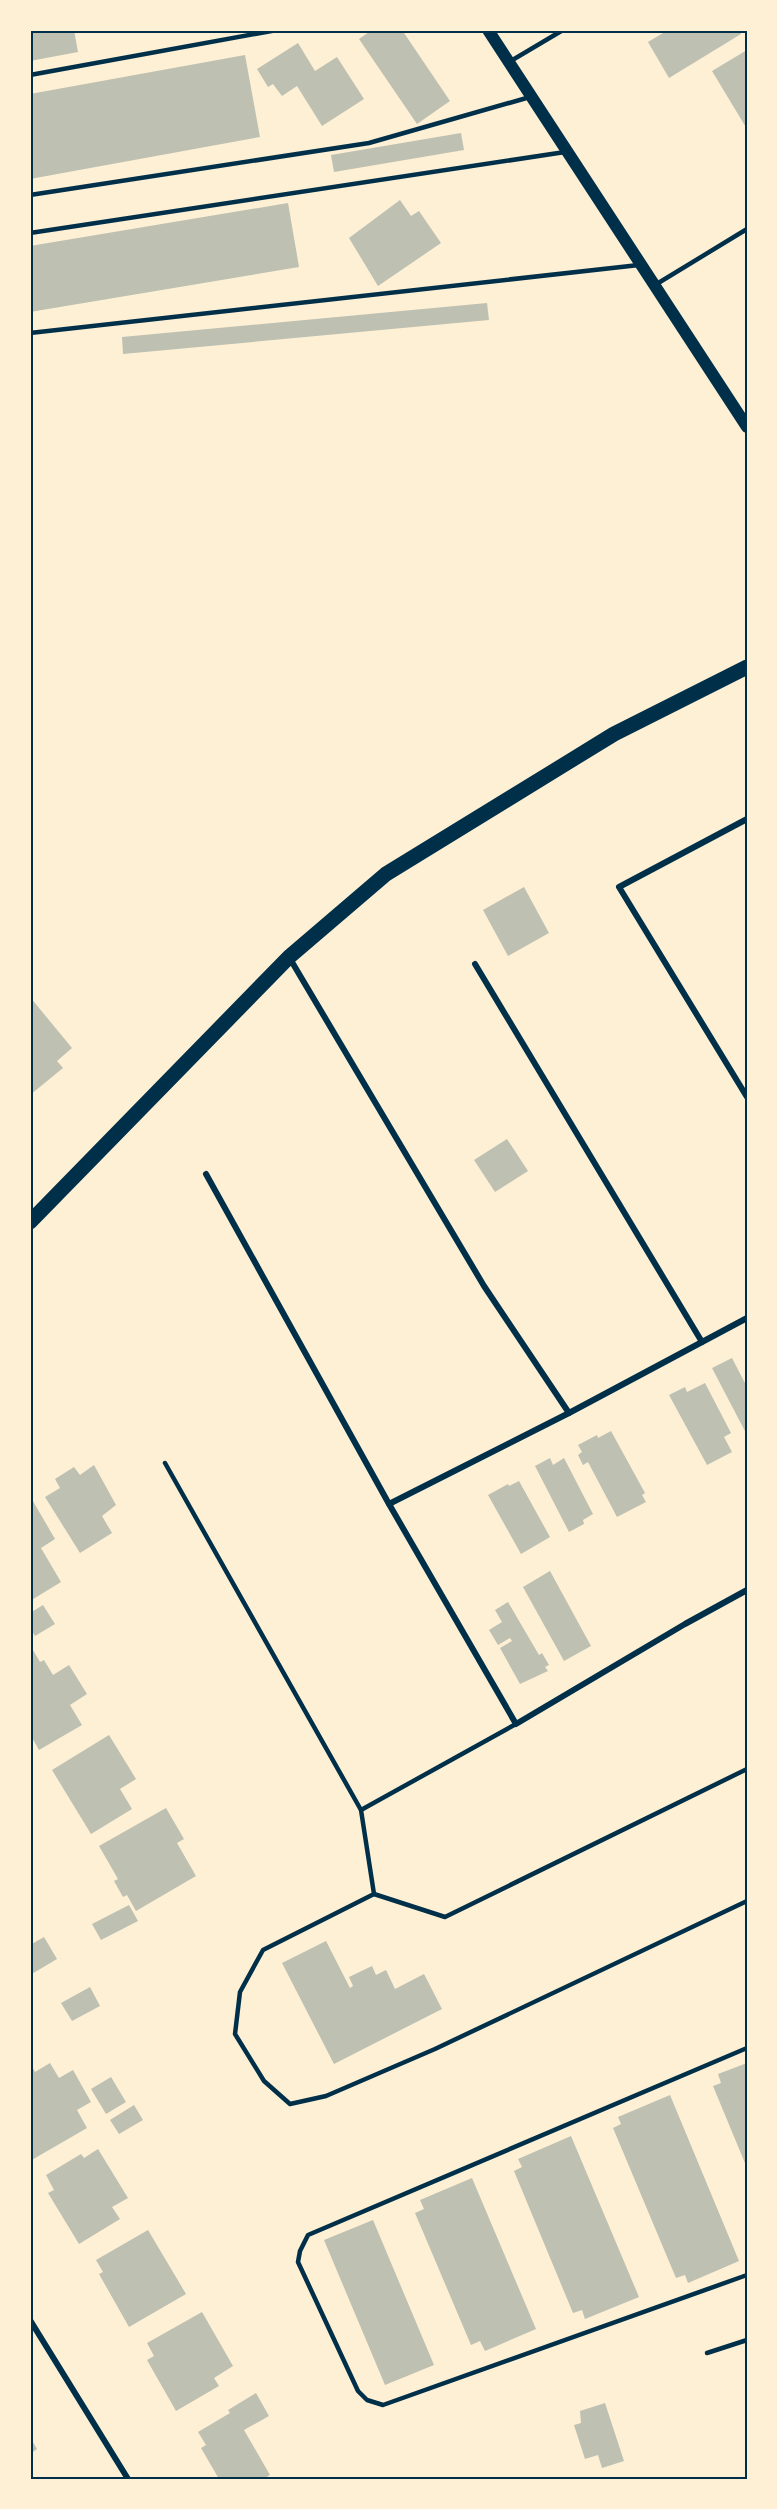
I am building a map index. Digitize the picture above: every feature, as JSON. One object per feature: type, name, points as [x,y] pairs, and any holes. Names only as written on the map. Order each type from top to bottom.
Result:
[{"type":"main road","points":[[488,30],[747,428]]},
{"type":"main road","points":[[30,1222],[289,957],[386,874],[614,734],[747,667]]},
{"type":"street","points":[[747,819],[619,887],[747,1097]]},
{"type":"street","points":[[289,957],[484,1287],[569,1413]]},
{"type":"street","points":[[475,964],[702,1342]]},
{"type":"street","points":[[207,1174],[388,1504],[516,1724],[747,1590]]},
{"type":"street","points":[[388,1504],[569,1413],[747,1318]]},
{"type":"street","points":[[30,2320],[128,2479]]},
{"type":"lane","points":[[30,75],[276,30]]},
{"type":"lane","points":[[509,62],[563,30]]},
{"type":"lane","points":[[30,195],[369,143],[531,96]]},
{"type":"lane","points":[[30,233],[568,152]]},
{"type":"lane","points":[[655,285],[747,229]]},
{"type":"lane","points":[[30,333],[641,265]]},
{"type":"lane","points":[[165,1463],[361,1810],[374,1894]]},
{"type":"lane","points":[[361,1810],[516,1724]]},
{"type":"lane","points":[[747,1769],[445,1917],[374,1894],[263,1950],[240,1992],[235,2034],[264,2081],[290,2104],[326,2096],[435,2049],[747,1901]]},
{"type":"lane","points":[[747,2048],[308,2235],[300,2251],[298,2262],[358,2391],[367,2400],[383,2405],[747,2275]]},
{"type":"lane","points":[[707,2353],[747,2340]]},
{"type":"building","points":[[30,30],[74,30],[78,52],[30,61]]},
{"type":"building","points":[[372,30],[402,30],[450,101],[417,124],[359,39]]},
{"type":"building","points":[[668,30],[739,30],[741,34],[669,78],[648,42]]},
{"type":"building","points":[[298,43],[315,71],[337,57],[364,99],[322,126],[297,86],[282,96],[273,84],[268,87],[257,69]]},
{"type":"building","points":[[747,50],[747,129],[712,71]]},
{"type":"building","points":[[245,55],[260,137],[30,179],[30,94]]},
{"type":"building","points":[[461,133],[464,150],[334,172],[331,155]]},
{"type":"building","points":[[400,200],[411,216],[419,211],[441,243],[378,286],[349,238]]},
{"type":"building","points":[[288,203],[299,267],[30,312],[30,246]]},
{"type":"building","points":[[487,303],[489,320],[123,354],[122,337]]},
{"type":"building","points":[[524,887],[549,933],[508,956],[483,910]]},
{"type":"building","points":[[30,997],[72,1048],[57,1061],[63,1068],[30,1095]]},
{"type":"building","points":[[507,1139],[528,1171],[495,1192],[474,1160]]},
{"type":"building","points":[[732,1358],[747,1387],[747,1435],[712,1368]]},
{"type":"building","points":[[705,1383],[731,1433],[724,1437],[732,1452],[707,1465],[669,1395],[685,1387],[687,1392]]},
{"type":"building","points":[[611,1431],[645,1493],[642,1495],[646,1502],[617,1517],[588,1462],[583,1465],[578,1455],[582,1452],[578,1445]]},
{"type":"building","points":[[550,1458],[553,1465],[564,1458],[593,1514],[583,1520],[584,1524],[569,1532],[535,1466]]},
{"type":"building","points":[[94,1465],[116,1505],[102,1516],[112,1533],[80,1553],[45,1497],[60,1488],[55,1479],[74,1467],[80,1475]]},
{"type":"building","points":[[519,1481],[550,1537],[521,1554],[488,1495]]},
{"type":"building","points":[[30,1496],[55,1539],[41,1548],[61,1582],[30,1601]]},
{"type":"building","points":[[550,1571],[591,1646],[564,1661],[523,1587]]},
{"type":"building","points":[[508,1602],[539,1655],[542,1653],[549,1665],[545,1667],[548,1671],[520,1684],[500,1648],[512,1641],[510,1638],[498,1645],[489,1630],[502,1622],[495,1610]]},
{"type":"building","points":[[43,1605],[55,1624],[35,1636],[30,1628],[30,1613]]},
{"type":"building","points":[[30,1645],[40,1662],[44,1660],[53,1675],[69,1665],[87,1694],[70,1705],[82,1725],[39,1750],[30,1734]]},
{"type":"building","points":[[109,1735],[136,1779],[120,1789],[132,1809],[91,1834],[52,1770]]},
{"type":"building","points":[[166,1808],[184,1839],[177,1843],[196,1876],[136,1911],[127,1895],[123,1897],[114,1881],[118,1879],[99,1846]]},
{"type":"building","points":[[129,1905],[138,1921],[101,1940],[92,1924]]},
{"type":"building","points":[[44,1937],[57,1959],[30,1975],[30,1945]]},
{"type":"building","points":[[326,1941],[350,1988],[353,1986],[349,1977],[372,1966],[376,1975],[386,1970],[395,1989],[424,1974],[442,2009],[334,2064],[282,1963]]},
{"type":"building","points":[[90,1987],[100,2006],[72,2021],[61,2003]]},
{"type":"building","points":[[30,2063],[35,2072],[50,2063],[59,2078],[73,2070],[91,2102],[77,2110],[87,2128],[30,2161]]},
{"type":"building","points":[[747,2063],[747,2168],[713,2086],[721,2083],[718,2074]]},
{"type":"building","points":[[111,2077],[126,2102],[106,2114],[91,2089]]},
{"type":"building","points":[[670,2095],[739,2261],[688,2283],[685,2275],[676,2278],[613,2128],[621,2124],[618,2117]]},
{"type":"building","points":[[134,2105],[143,2120],[119,2134],[110,2120]]},
{"type":"building","points":[[571,2136],[639,2297],[585,2319],[582,2310],[573,2313],[514,2171],[522,2167],[518,2159]]},
{"type":"building","points":[[98,2149],[128,2198],[112,2207],[120,2219],[79,2244],[48,2193],[54,2190],[46,2175],[81,2154],[84,2158]]},
{"type":"building","points":[[472,2178],[536,2329],[485,2351],[480,2341],[471,2345],[415,2213],[424,2209],[420,2200]]},
{"type":"building","points":[[373,2220],[434,2365],[385,2385],[324,2240]]},
{"type":"building","points":[[148,2230],[186,2294],[129,2327],[99,2274],[103,2272],[96,2260]]},
{"type":"building","points":[[202,2312],[233,2366],[214,2378],[219,2386],[176,2411],[147,2360],[154,2356],[147,2343]]},
{"type":"building","points":[[256,2393],[269,2416],[244,2430],[270,2475],[263,2479],[219,2479],[201,2448],[206,2445],[198,2432],[230,2413],[228,2410]]},
{"type":"building","points":[[605,2403],[624,2461],[602,2468],[598,2455],[585,2459],[574,2425],[581,2423],[580,2411]]},
{"type":"building","points":[[30,2437],[37,2449],[30,2454]]}]
